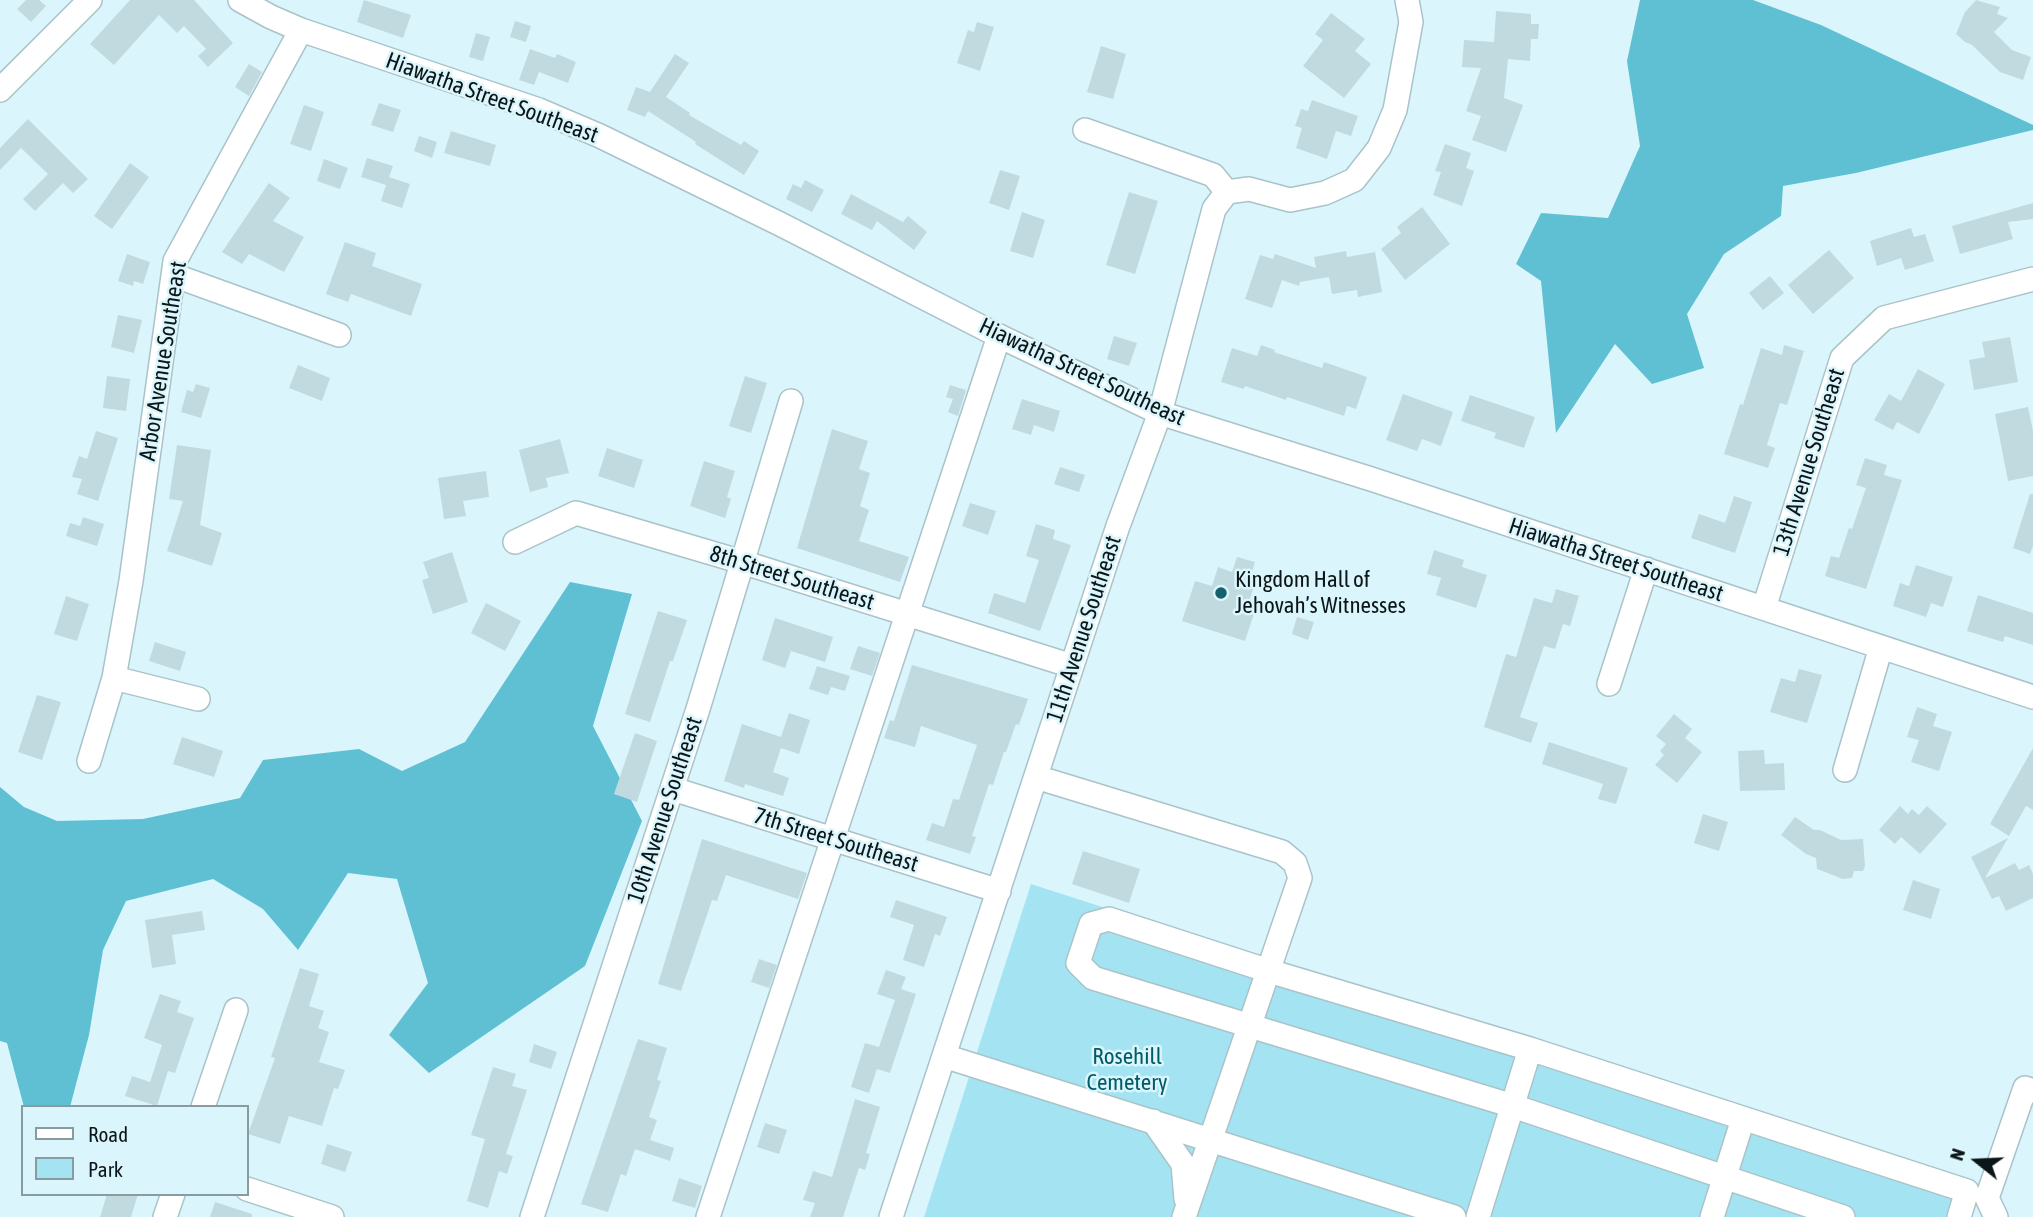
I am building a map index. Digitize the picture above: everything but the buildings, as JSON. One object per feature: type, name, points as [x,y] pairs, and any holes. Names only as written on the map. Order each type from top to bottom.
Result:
[{"type":"street","points":[[0,90],[90,0]]},
{"type":"street","name":"Hiawatha Street Southeast","points":[[240,0],[271,18],[300,30],[539,110],[600,136],[999,336],[1160,413],[2033,697]]},
{"type":"street","points":[[1085,130],[1213,175],[1227,192],[1250,189],[1290,200],[1325,193],[1354,180],[1380,148],[1395,110],[1411,22],[1407,0]]},
{"type":"street","name":"Arbor Avenue Southeast","points":[[89,761],[114,678],[131,581],[175,261],[300,30]]},
{"type":"street","name":"11th Avenue Southeast","points":[[900,1215],[944,1056],[1118,526],[1160,413],[1214,209],[1227,192]]},
{"type":"street","points":[[173,275],[339,335]]},
{"type":"street","name":"13th Avenue Southeast","points":[[1764,608],[1842,358],[1884,318],[2033,279]]},
{"type":"street","points":[[708,1217],[999,336]]},
{"type":"street","name":"10th Avenue Southeast","points":[[532,1217],[673,789],[791,401]]},
{"type":"street","name":"8th Street Southeast","points":[[515,542],[576,513],[742,562],[1072,666]]},
{"type":"street","points":[[1609,684],[1646,569]]},
{"type":"street","points":[[1845,770],[1881,647]]},
{"type":"street","points":[[114,678],[198,699]]},
{"type":"street","points":[[1036,777],[1282,852],[1295,863],[1300,878],[1185,1212]]},
{"type":"street","name":"7th Street Southeast","points":[[673,789],[999,891]]},
{"type":"street","points":[[1843,1217],[1513,1107],[1093,978],[1078,963],[1091,925],[1109,919],[1269,971],[1530,1049],[1967,1191],[1959,1217]]},
{"type":"street","points":[[204,1105],[236,1010]]},
{"type":"street","points":[[1478,1217],[1530,1049]]},
{"type":"street","points":[[944,1056],[1454,1217]]},
{"type":"street","points":[[1996,1217],[1987,1198],[1992,1178],[2025,1088],[2033,1091]]},
{"type":"street","points":[[1712,1217],[1743,1119]]},
{"type":"street","points":[[1153,1121],[1183,1164],[1185,1212]]},
{"type":"street","points":[[248,1189],[332,1217]]},
{"type":"street","points":[[165,1217],[172,1196]]},
{"type":"green space","name":"Rosehill Cemetery","points":[[1031,884],[1977,1189],[1968,1217],[924,1217]]},
{"type":"shaded area","points":[[1640,0],[1753,0],[1821,25],[2033,125],[2033,130],[1856,173],[1783,186],[1781,216],[1724,254],[1687,314],[1704,368],[1652,384],[1615,344],[1556,433],[1541,281],[1516,264],[1541,213],[1608,218],[1640,146],[1627,61]]},
{"type":"shaded area","points":[[570,582],[632,594],[593,726],[642,821],[585,966],[429,1073],[389,1035],[428,983],[397,879],[348,873],[298,950],[263,909],[213,879],[126,901],[103,950],[89,1035],[71,1105],[23,1105],[7,1043],[0,1041],[0,787],[24,807],[57,821],[143,819],[240,798],[263,760],[359,749],[402,771],[465,742]]},
{"type":"place","name":"Kingdom Hall of Jehovah’s Witnesses","points":[[1221,593]]}]
